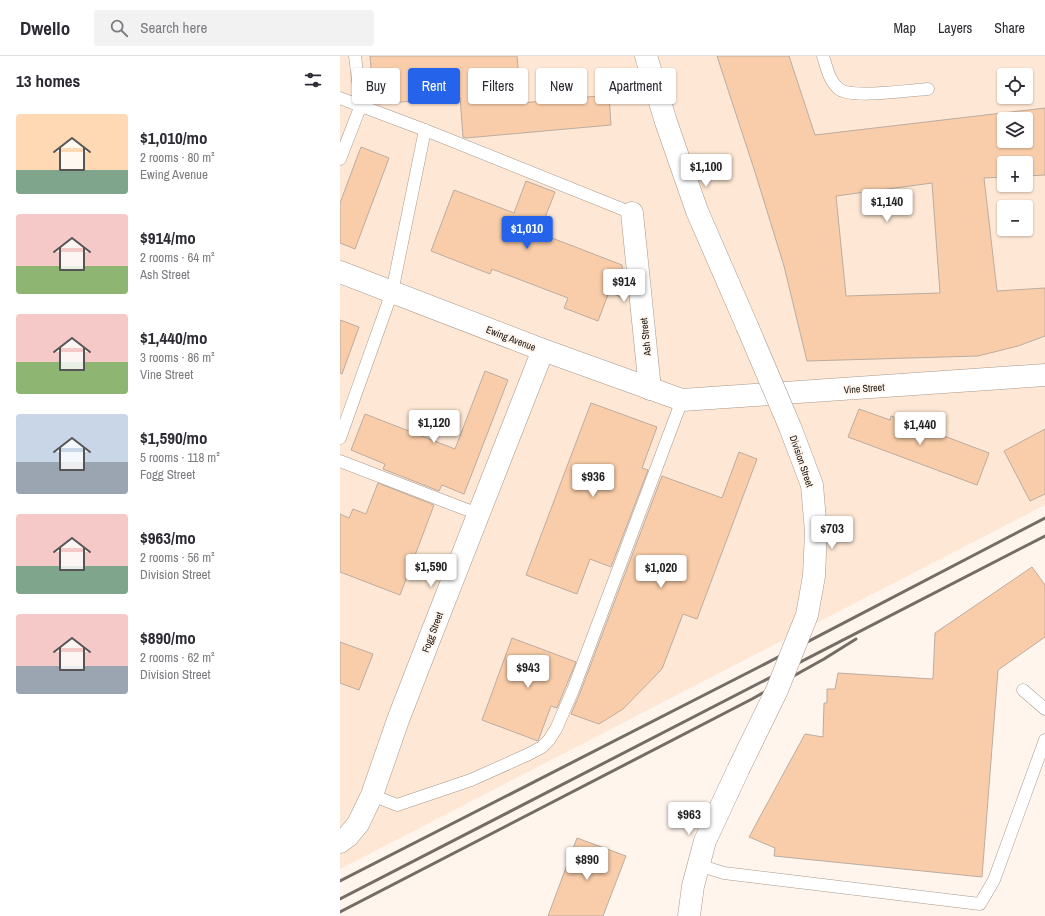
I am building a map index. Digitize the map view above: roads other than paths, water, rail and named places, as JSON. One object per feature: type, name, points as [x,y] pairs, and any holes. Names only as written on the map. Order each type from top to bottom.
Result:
[{"type":"street","name":"Division Street","points":[[646,56],[673,144],[697,211],[790,427],[812,485],[816,532],[814,576],[807,615],[777,690],[705,841],[693,886],[690,916]]},
{"type":"street","name":"Ash Street","points":[[632,213],[650,389]]},
{"type":"street","name":"Ewing Avenue","points":[[340,272],[543,350],[682,400]]},
{"type":"street","name":"Fogg Street","points":[[340,842],[348,836],[358,824],[372,795],[398,720],[543,350]]},
{"type":"street","name":"Vine Street","points":[[682,400],[1045,375]]},
{"type":"lane","points":[[340,159],[361,105],[355,56]]},
{"type":"lane","points":[[823,56],[829,77],[839,90],[857,94],[928,89]]},
{"type":"lane","points":[[340,98],[425,130],[632,213]]},
{"type":"lane","points":[[340,438],[392,292],[425,130]]},
{"type":"lane","points":[[372,795],[397,805],[471,780],[529,754],[542,747],[549,740],[556,729],[573,690],[682,400]]},
{"type":"lane","points":[[340,461],[478,514]]},
{"type":"lane","points":[[1023,690],[1045,709]]},
{"type":"lane","points":[[698,865],[724,873],[980,904],[994,880],[1045,740]]},
{"type":"railway","points":[[340,881],[759,667],[1045,518]]},
{"type":"railway","points":[[340,899],[1045,536]]},
{"type":"railway","points":[[340,912],[752,699],[824,659],[856,639]]}]
